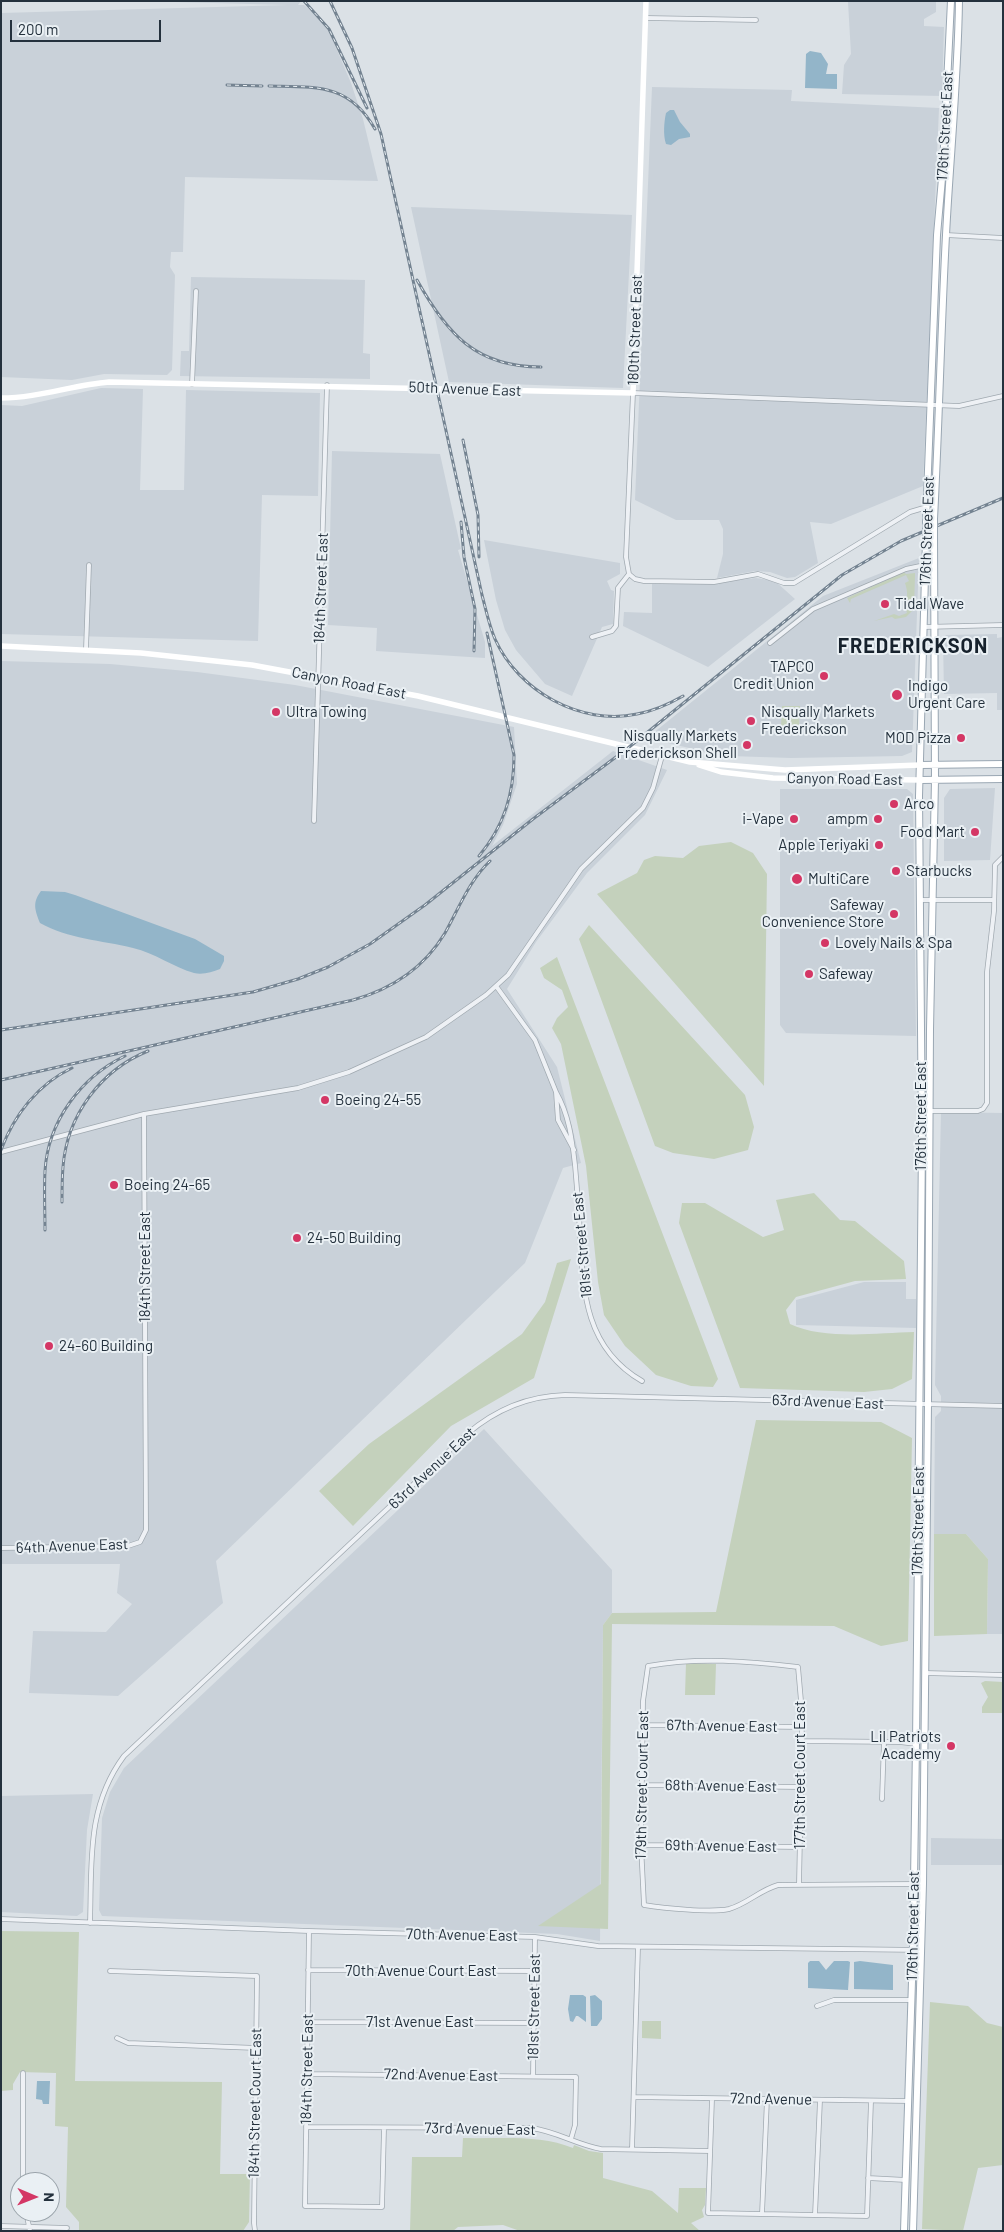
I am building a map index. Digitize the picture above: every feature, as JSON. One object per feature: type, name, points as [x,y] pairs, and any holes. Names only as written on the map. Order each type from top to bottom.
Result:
[{"type":"main road","name":"180th Street East","points":[[633,393],[646,1]]},
{"type":"main road","name":"176th Street East","points":[[913,2231],[922,1950],[926,1673],[931,900],[935,780],[934,406],[937,235],[943,167],[951,1]]},
{"type":"main road","name":"176th Street East","points":[[904,2231],[912,2000],[916,1744],[921,1105],[920,765],[926,522],[958,56],[959,1]]},
{"type":"main road","points":[[943,167],[946,170],[944,214],[947,224]]},
{"type":"main road","name":"50th Avenue East","points":[[1,398],[30,396],[91,384],[327,386],[633,393]]},
{"type":"main road","name":"Canyon Road East","points":[[1,646],[86,649],[222,661],[318,676],[418,696],[690,762],[721,772],[773,778],[1003,779]]},
{"type":"main road","name":"Canyon Road East","points":[[690,762],[785,770],[1003,764]]},
{"type":"main road","points":[[921,1105],[925,1112],[927,1143],[930,1144]]},
{"type":"main road","points":[[920,1295],[926,1325],[929,1327]]},
{"type":"main road","points":[[917,1607],[921,1609],[926,1638]]},
{"type":"street","points":[[646,18],[756,20]]},
{"type":"street","points":[[946,235],[1003,238]]},
{"type":"street","points":[[192,384],[196,291]]},
{"type":"street","name":"184th Street East","points":[[314,821],[327,386]]},
{"type":"street","name":"50th Avenue East","points":[[633,393],[934,406],[959,406],[1003,396]]},
{"type":"street","name":"180th Street East","points":[[630,574],[626,557],[633,393]]},
{"type":"street","points":[[592,637],[612,631],[616,626],[618,588],[630,574],[636,579],[644,581],[714,582],[758,574],[784,583],[797,582],[910,512],[927,507]]},
{"type":"street","points":[[86,649],[89,565]]},
{"type":"street","points":[[770,643],[813,609],[906,569],[925,565]]},
{"type":"street","points":[[924,627],[1003,625]]},
{"type":"street","points":[[1,1152],[144,1114],[279,1092],[349,1072],[426,1037],[462,1013],[496,986],[518,961],[581,869],[643,808],[652,788],[662,756]]},
{"type":"street","points":[[930,1110],[978,1111],[983,1109],[987,1100],[987,972],[994,900],[995,865],[1003,857]]},
{"type":"street","points":[[920,900],[994,900]]},
{"type":"street","name":"181st Street East","points":[[496,986],[535,1040],[563,1105],[574,1150],[583,1282],[590,1318],[597,1334],[613,1357],[625,1370],[642,1381]]},
{"type":"street","name":"181st Street East","points":[[556,1092],[558,1120],[574,1150]]},
{"type":"street","name":"184th Street East","points":[[142,1539],[146,1530],[144,1114]]},
{"type":"street","name":"63rd Avenue East","points":[[90,1923],[95,1820],[106,1786],[124,1756],[467,1434],[491,1416],[528,1400],[564,1395],[1003,1406]]},
{"type":"street","name":"64th Avenue East","points":[[1,1548],[128,1546],[138,1544],[142,1539]]},
{"type":"street","name":"177th Street Court East","points":[[648,1666],[673,1662],[761,1662],[798,1667],[802,1727],[799,1884]]},
{"type":"street","name":"179th Street Court East","points":[[648,1666],[643,1701],[641,1845],[644,1905],[662,1908],[728,1909],[770,1887],[799,1884]]},
{"type":"street","points":[[926,1673],[1003,1675]]},
{"type":"street","name":"67th Avenue East","points":[[643,1725],[802,1727]]},
{"type":"street","points":[[802,1741],[884,1741],[916,1744]]},
{"type":"street","points":[[882,1799],[884,1741]]},
{"type":"street","name":"68th Avenue East","points":[[642,1785],[801,1787]]},
{"type":"street","name":"69th Avenue East","points":[[641,1845],[800,1847]]},
{"type":"street","points":[[799,1884],[914,1884]]},
{"type":"street","name":"70th Avenue East","points":[[1,1919],[309,1931],[535,1937],[598,1946],[922,1950]]},
{"type":"street","name":"184th Street East","points":[[309,1931],[305,2206],[382,2207],[384,2128]]},
{"type":"street","name":"181st Street East","points":[[533,2076],[535,1937]]},
{"type":"street","points":[[632,2149],[638,1947]]},
{"type":"street","name":"70th Avenue Court East","points":[[308,1970],[534,1971]]},
{"type":"street","name":"184th Street Court East","points":[[110,1971],[257,1976],[255,2231]]},
{"type":"street","points":[[817,2006],[834,2000],[912,2000]]},
{"type":"street","name":"71st Avenue East","points":[[307,2022],[534,2023]]},
{"type":"street","points":[[117,2038],[128,2043],[256,2048]]},
{"type":"street","points":[[23,2073],[23,2172]]},
{"type":"street","name":"72nd Avenue East","points":[[307,2074],[576,2077],[576,2125],[571,2139]]},
{"type":"street","name":"72nd Avenue","points":[[634,2097],[908,2101]]},
{"type":"street","points":[[712,2098],[708,2213],[867,2216],[871,2101]]},
{"type":"street","points":[[762,2214],[767,2099]]},
{"type":"street","points":[[815,2215],[820,2100]]},
{"type":"street","name":"73rd Avenue East","points":[[306,2127],[531,2128],[548,2131],[593,2148],[710,2151]]},
{"type":"street","points":[[868,2178],[906,2180]]},
{"type":"street","points":[[1,2226],[30,2229],[67,2228]]},
{"type":"shaded area","points":[[138,1],[301,1],[298,5],[304,5],[318,17],[329,31],[351,83],[363,119],[378,181],[185,177],[183,252],[171,252],[170,267],[175,275],[172,370],[167,375],[104,374],[72,380],[1,377],[1,13],[288,5]]},
{"type":"shaded area","points":[[843,1],[936,1],[936,12],[924,19],[924,26],[944,27],[942,96],[842,94],[844,65],[851,54],[848,2]]},
{"type":"shaded area","points":[[652,87],[792,90],[791,101],[939,108],[923,486],[831,524],[810,522],[818,563],[795,577],[787,578],[770,572],[755,571],[717,578],[723,554],[723,529],[719,520],[676,520],[635,500]]},
{"type":"shaded area","points":[[411,207],[632,215],[623,388],[449,382]]},
{"type":"shaded area","points":[[191,277],[365,280],[363,353],[370,354],[370,379],[180,376],[181,351],[189,351]]},
{"type":"shaded area","points":[[101,388],[143,389],[140,490],[184,490],[186,390],[320,393],[318,496],[262,495],[258,641],[1,634],[1,405],[22,406]]},
{"type":"shaded area","points":[[332,451],[440,454],[461,549],[458,550],[485,642],[485,658],[376,651],[377,628],[328,625]]},
{"type":"shaded area","points":[[484,540],[620,563],[620,574],[607,581],[611,590],[614,591],[613,624],[602,627],[572,696],[545,684],[516,650],[505,630],[496,600]]},
{"type":"shaded area","points":[[919,558],[912,752],[902,756],[791,758],[730,756],[647,738],[823,596]]},
{"type":"shaded area","points":[[756,578],[775,581],[795,599],[708,667],[623,626],[624,612],[652,613],[652,584],[713,583]]},
{"type":"shaded area","points":[[997,634],[997,638],[1003,637],[1003,710],[997,710],[997,693],[944,694],[943,639],[946,635]]},
{"type":"shaded area","points":[[1,661],[110,664],[197,672],[295,685],[514,727],[517,784],[503,825],[492,846],[613,751],[667,770],[645,815],[587,873],[536,942],[507,989],[557,1067],[581,1163],[563,1168],[525,1263],[216,1561],[223,1603],[118,1696],[29,1693],[33,1631],[106,1632],[132,1604],[117,1593],[120,1564],[1,1564]]},
{"type":"shaded area","points":[[995,788],[990,860],[944,861],[944,798],[950,789]]},
{"type":"shaded area","points":[[780,789],[907,789],[913,794],[916,1036],[786,1033],[780,1025]]},
{"type":"shaded area","points":[[941,1112],[1003,1113],[1003,1634],[987,1634],[988,1559],[966,1534],[934,1534],[935,1417],[941,1411],[941,1396],[935,1385]]},
{"type":"shaded area","points":[[864,1282],[906,1282],[906,1299],[916,1299],[916,1328],[796,1325],[796,1300]]},
{"type":"shaded area","points":[[484,1429],[612,1570],[612,1613],[603,1625],[600,1941],[557,1934],[102,1916],[99,1910],[102,1818],[110,1792],[124,1768]]},
{"type":"shaded area","points":[[93,1794],[87,1830],[83,1912],[77,1916],[1,1912],[1,1796]]},
{"type":"shaded area","points":[[931,1838],[1003,1839],[1003,1865],[931,1865]]},
{"type":"green space","points":[[904,572],[906,574],[915,573],[914,609],[906,617],[895,619],[892,617],[874,621],[894,614],[899,616],[907,613],[905,583],[909,581],[906,575],[851,599],[850,603],[847,598]]},
{"type":"green space","points":[[782,706],[800,706],[799,726],[781,726]]},
{"type":"green space","points":[[731,842],[753,853],[767,874],[764,1086],[597,894],[637,873],[644,860],[655,856],[683,858],[699,846]]},
{"type":"green space","points":[[589,925],[745,1095],[754,1127],[748,1150],[714,1159],[673,1153],[655,1146],[579,939]]},
{"type":"green space","points":[[557,957],[718,1379],[713,1387],[691,1386],[656,1375],[625,1346],[604,1315],[598,1282],[586,1166],[561,1044],[552,1028],[557,1018],[568,1007],[562,990],[544,978],[540,968]]},
{"type":"green space","points":[[814,1193],[840,1220],[855,1221],[904,1261],[906,1279],[855,1281],[796,1297],[786,1310],[790,1324],[803,1329],[834,1334],[914,1332],[912,1379],[892,1389],[864,1392],[740,1388],[679,1223],[682,1203],[705,1203],[763,1237],[784,1230],[776,1200]]},
{"type":"green space","points":[[571,1259],[534,1378],[451,1426],[353,1526],[319,1491],[369,1444],[522,1334],[545,1302],[557,1263]]},
{"type":"green space","points":[[756,1420],[881,1422],[912,1438],[908,1641],[881,1646],[834,1626],[612,1624],[608,1929],[538,1926],[601,1884],[603,1625],[612,1613],[716,1612]]},
{"type":"green space","points":[[934,1534],[966,1534],[988,1559],[987,1634],[934,1636]]},
{"type":"green space","points":[[686,1663],[716,1664],[715,1695],[685,1695]]},
{"type":"green space","points":[[985,1681],[1003,1682],[1003,1713],[982,1713],[982,1707],[988,1697],[981,1683]]},
{"type":"green space","points":[[1,1931],[79,1932],[75,2081],[222,2082],[220,2174],[250,2174],[249,2222],[243,2231],[79,2231],[79,2222],[66,2207],[68,2127],[55,2126],[56,2073],[20,2072],[13,2084],[13,2090],[1,2091]]},
{"type":"green space","points":[[930,2002],[968,2006],[987,2023],[1003,2027],[1003,2165],[978,2168],[963,2231],[922,2229]]},
{"type":"green space","points":[[642,2021],[661,2021],[661,2039],[642,2038]]},
{"type":"green space","points":[[463,2138],[533,2139],[573,2148],[574,2145],[589,2151],[603,2153],[603,2178],[652,2191],[678,2213],[679,2188],[706,2188],[705,2205],[702,2210],[704,2217],[691,2223],[700,2231],[520,2231],[503,2225],[458,2227],[453,2231],[410,2231],[412,2157],[462,2157]]},
{"type":"water","points":[[810,51],[821,53],[828,64],[826,74],[837,74],[837,89],[805,88],[806,54]]},
{"type":"water","points":[[674,110],[680,122],[690,134],[690,137],[679,139],[671,145],[666,144],[664,133],[666,113]]},
{"type":"water","points":[[41,891],[65,892],[75,895],[195,939],[224,956],[224,961],[220,969],[197,974],[141,950],[62,933],[40,923],[35,903]]},
{"type":"water","points":[[810,1961],[819,1961],[826,1970],[834,1961],[850,1962],[848,1990],[808,1988],[808,1963]]},
{"type":"water","points":[[854,1962],[893,1965],[893,1990],[854,1989]]},
{"type":"water","points":[[570,1995],[583,1995],[586,1997],[586,2022],[578,2016],[576,2016],[573,2022],[570,2021],[568,2009]]},
{"type":"water","points":[[595,1995],[602,2001],[602,2019],[597,2026],[591,2026],[590,1996]]},
{"type":"water","points":[[37,2081],[50,2081],[49,2104],[43,2104],[42,2100],[36,2099]]},
{"type":"railway","points":[[304,1],[329,29],[367,108]]},
{"type":"railway","points":[[330,1],[352,48],[381,134],[482,595],[495,639],[505,658],[535,689],[574,709],[594,715],[616,716],[637,714],[661,707],[683,696]]},
{"type":"railway","points":[[227,85],[262,86]]},
{"type":"railway","points":[[269,86],[316,88],[342,95],[365,114],[375,129]]},
{"type":"railway","points":[[417,280],[440,316],[466,344],[481,354],[498,361],[541,367]]},
{"type":"railway","points":[[463,440],[478,515],[479,557]]},
{"type":"railway","points":[[1,1030],[253,992],[298,979],[328,967],[370,944],[425,905],[533,819],[628,748],[842,575],[901,541],[1003,498]]},
{"type":"railway","points":[[461,522],[464,557],[475,609],[474,651]]},
{"type":"railway","points":[[479,856],[495,833],[506,809],[514,769],[514,755],[487,633]]},
{"type":"railway","points":[[1,1080],[353,1000],[381,990],[406,976],[427,957],[445,933],[470,886],[490,861]]},
{"type":"railway","points":[[62,1202],[66,1148],[79,1112],[89,1097],[115,1070],[131,1059],[148,1051]]},
{"type":"railway","points":[[45,1230],[45,1171],[47,1153],[60,1118],[81,1088],[109,1065],[125,1056]]},
{"type":"railway","points":[[1,1150],[6,1137],[29,1102],[48,1083],[72,1068]]},
{"type":"place","name":"Tidal Wave","points":[[885,604]]},
{"type":"place","name":"TAPCO Credit Union","points":[[824,676]]},
{"type":"place","name":"Indigo Urgent Care","points":[[897,695]]},
{"type":"place","name":"Ultra Towing","points":[[276,712]]},
{"type":"place","name":"Nisqually Markets Frederickson","points":[[751,721]]},
{"type":"place","name":"MOD Pizza","points":[[961,738]]},
{"type":"place","name":"Nisqually Markets Frederickson Shell","points":[[747,745]]},
{"type":"place","name":"Arco","points":[[894,804]]},
{"type":"place","name":"i-Vape","points":[[794,819]]},
{"type":"place","name":"ampm","points":[[878,819]]},
{"type":"place","name":"Food Mart","points":[[975,832]]},
{"type":"place","name":"Apple Teriyaki","points":[[879,845]]},
{"type":"place","name":"Starbucks","points":[[896,871]]},
{"type":"place","name":"MultiCare","points":[[797,879]]},
{"type":"place","name":"Safeway Convenience Store","points":[[894,914]]},
{"type":"place","name":"Lovely Nails & Spa","points":[[825,943]]},
{"type":"place","name":"Safeway","points":[[809,974]]},
{"type":"place","name":"Boeing 24-55","points":[[325,1100]]},
{"type":"place","name":"Boeing 24-65","points":[[114,1185]]},
{"type":"place","name":"24-50 Building","points":[[297,1238]]},
{"type":"place","name":"24-60 Building","points":[[49,1346]]},
{"type":"place","name":"Lil Patriots Academy","points":[[951,1746]]},
{"type":"district","name":"FREDERICKSON","points":[[913,646]]}]
